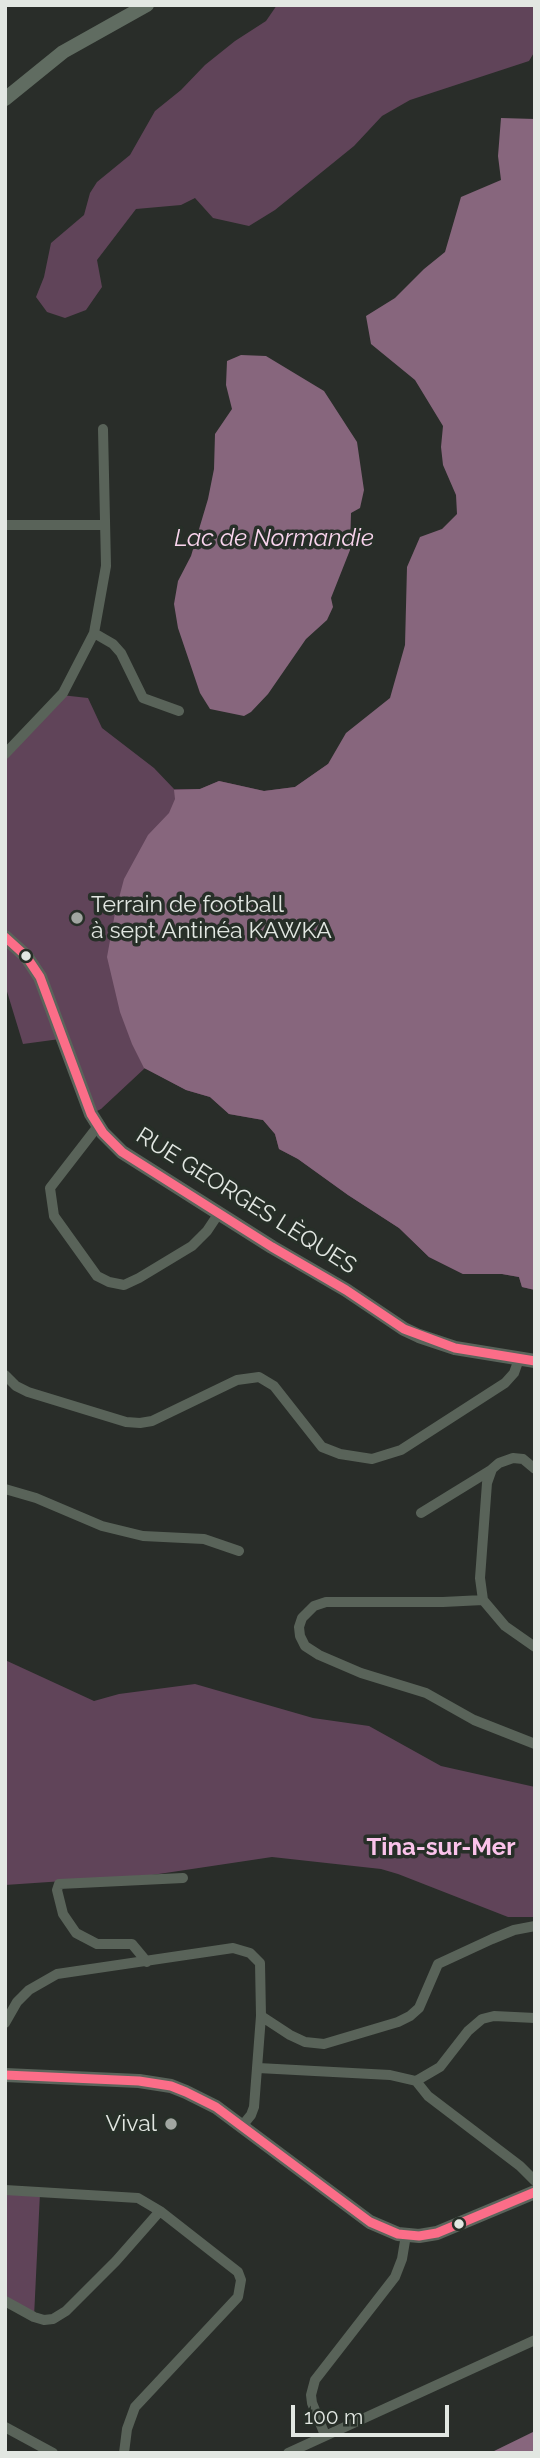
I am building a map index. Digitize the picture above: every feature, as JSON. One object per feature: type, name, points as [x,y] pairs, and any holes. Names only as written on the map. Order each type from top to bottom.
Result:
[{"type":"main road","points":[[5,99],[63,52],[147,5]]},
{"type":"main road","name":"RUE GEORGES LÈQUES","points":[[5,937],[26,956],[40,977],[82,1093],[98,1126],[122,1152],[419,1336],[455,1348],[535,1361]]},
{"type":"main road","points":[[5,2075],[171,2086],[202,2099],[242,2126],[370,2222],[384,2230],[406,2235],[438,2232],[535,2192]]},
{"type":"street","points":[[5,753],[63,693],[94,633],[106,566],[103,429]]},
{"type":"street","points":[[5,525],[104,525]]},
{"type":"street","points":[[94,633],[113,644],[121,653],[143,698],[179,711]]},
{"type":"street","points":[[98,1126],[50,1188],[54,1216],[97,1276],[109,1282],[124,1284],[139,1278],[192,1246],[207,1231],[219,1213]]},
{"type":"street","points":[[5,1375],[16,1386],[28,1392],[126,1422],[140,1423],[152,1422],[237,1380],[259,1377],[274,1386],[322,1447],[340,1454],[372,1459],[401,1450],[505,1382],[514,1373],[519,1359]]},
{"type":"street","points":[[422,1513],[499,1463],[513,1458],[523,1459],[535,1469]]},
{"type":"street","points":[[492,1469],[487,1483],[482,1544],[480,1578],[483,1600],[505,1626],[535,1647]]},
{"type":"street","points":[[5,1489],[36,1498],[102,1526],[143,1536],[204,1539],[239,1551]]},
{"type":"street","points":[[483,1600],[326,1602],[314,1606],[302,1618],[299,1627],[304,1646],[319,1655],[426,1693],[474,1720],[535,1744]]},
{"type":"street","points":[[148,1962],[132,1944],[97,1944],[76,1933],[63,1914],[57,1890],[59,1884],[183,1878]]},
{"type":"street","points":[[261,2016],[305,2042],[324,2043],[398,2022],[419,2008],[438,1964],[492,1938],[535,1926]]},
{"type":"street","points":[[5,2023],[23,1996],[42,1981],[57,1974],[233,1948],[250,1953],[260,1963],[261,2016],[253,2110],[242,2126]]},
{"type":"street","points":[[416,2081],[440,2067],[468,2031],[482,2019],[494,2016],[535,2018]]},
{"type":"street","points":[[258,2068],[390,2076],[416,2081],[428,2096],[520,2166],[535,2181]]},
{"type":"street","points":[[5,2190],[138,2199],[160,2211],[232,2265],[241,2280],[238,2297],[135,2407],[127,2428],[124,2453]]},
{"type":"street","points":[[5,2301],[34,2317],[54,2319],[66,2311],[116,2261],[160,2211]]},
{"type":"street","points":[[325,2435],[312,2403],[315,2381],[395,2277],[401,2265],[406,2235]]},
{"type":"street","points":[[288,2453],[535,2340]]},
{"type":"street","points":[[5,2427],[53,2453]]},
{"type":"shaded area","points":[[277,5],[535,5],[535,51],[529,61],[410,100],[382,116],[354,146],[275,210],[249,226],[213,218],[195,198],[181,205],[136,209],[97,260],[102,287],[86,310],[65,318],[47,312],[36,297],[44,277],[51,243],[84,215],[90,193],[97,182],[130,155],[155,111],[181,90],[205,65],[266,21]]},
{"type":"shaded area","points":[[61,695],[88,698],[102,728],[154,768],[174,789],[200,789],[219,781],[264,791],[295,787],[328,764],[475,1219],[535,1290],[522,1287],[519,1277],[463,1274],[429,1257],[399,1228],[279,1149],[275,1134],[263,1120],[229,1114],[210,1097],[186,1090],[145,1068],[101,1109],[91,1114],[60,1039],[23,1044],[5,985],[5,754]]},
{"type":"shaded area","points":[[5,1660],[94,1701],[119,1694],[195,1684],[313,1718],[369,1726],[441,1766],[535,1787],[535,1917],[508,1917],[381,1869],[272,1857],[152,1875],[5,1885]]},
{"type":"shaded area","points":[[5,2190],[40,2193],[34,2317],[5,2301]]},
{"type":"water","points":[[501,118],[535,119],[535,1290],[522,1287],[519,1277],[463,1274],[429,1257],[399,1228],[279,1149],[275,1134],[263,1120],[229,1114],[210,1097],[186,1090],[144,1068],[120,1012],[107,957],[124,879],[148,835],[169,813],[175,799],[174,790],[200,789],[219,781],[264,791],[295,787],[328,764],[346,733],[390,698],[405,645],[407,567],[420,537],[442,529],[457,514],[456,495],[443,465],[443,426],[415,380],[371,344],[366,316],[395,298],[445,252],[461,197],[501,180],[498,156]]},
{"type":"water","name":"Lac de Normandie","points":[[241,355],[266,356],[324,391],[357,442],[364,490],[360,508],[351,513],[350,550],[331,598],[333,607],[327,620],[306,639],[268,694],[244,716],[210,709],[200,693],[178,628],[174,604],[178,581],[191,556],[208,499],[214,469],[215,434],[232,409],[226,385],[227,361]]},
{"type":"water","points":[[535,2431],[535,2453],[490,2453]]},
{"type":"transit line","points":[[5,937],[26,956],[40,977],[91,1114],[103,1133],[122,1152],[272,1247],[346,1290],[404,1329],[455,1348],[535,1361]]},
{"type":"transit line","points":[[5,2075],[139,2081],[171,2086],[186,2092],[216,2107],[370,2222],[398,2234],[419,2236],[437,2233],[535,2192]]},
{"type":"place","name":"Terrain de football à sept Antinéa KAWKA","points":[[77,918]]},
{"type":"place","name":"Vival","points":[[171,2124]]},
{"type":"district","name":"Tina-sur-Mer","points":[[441,1848]]}]
